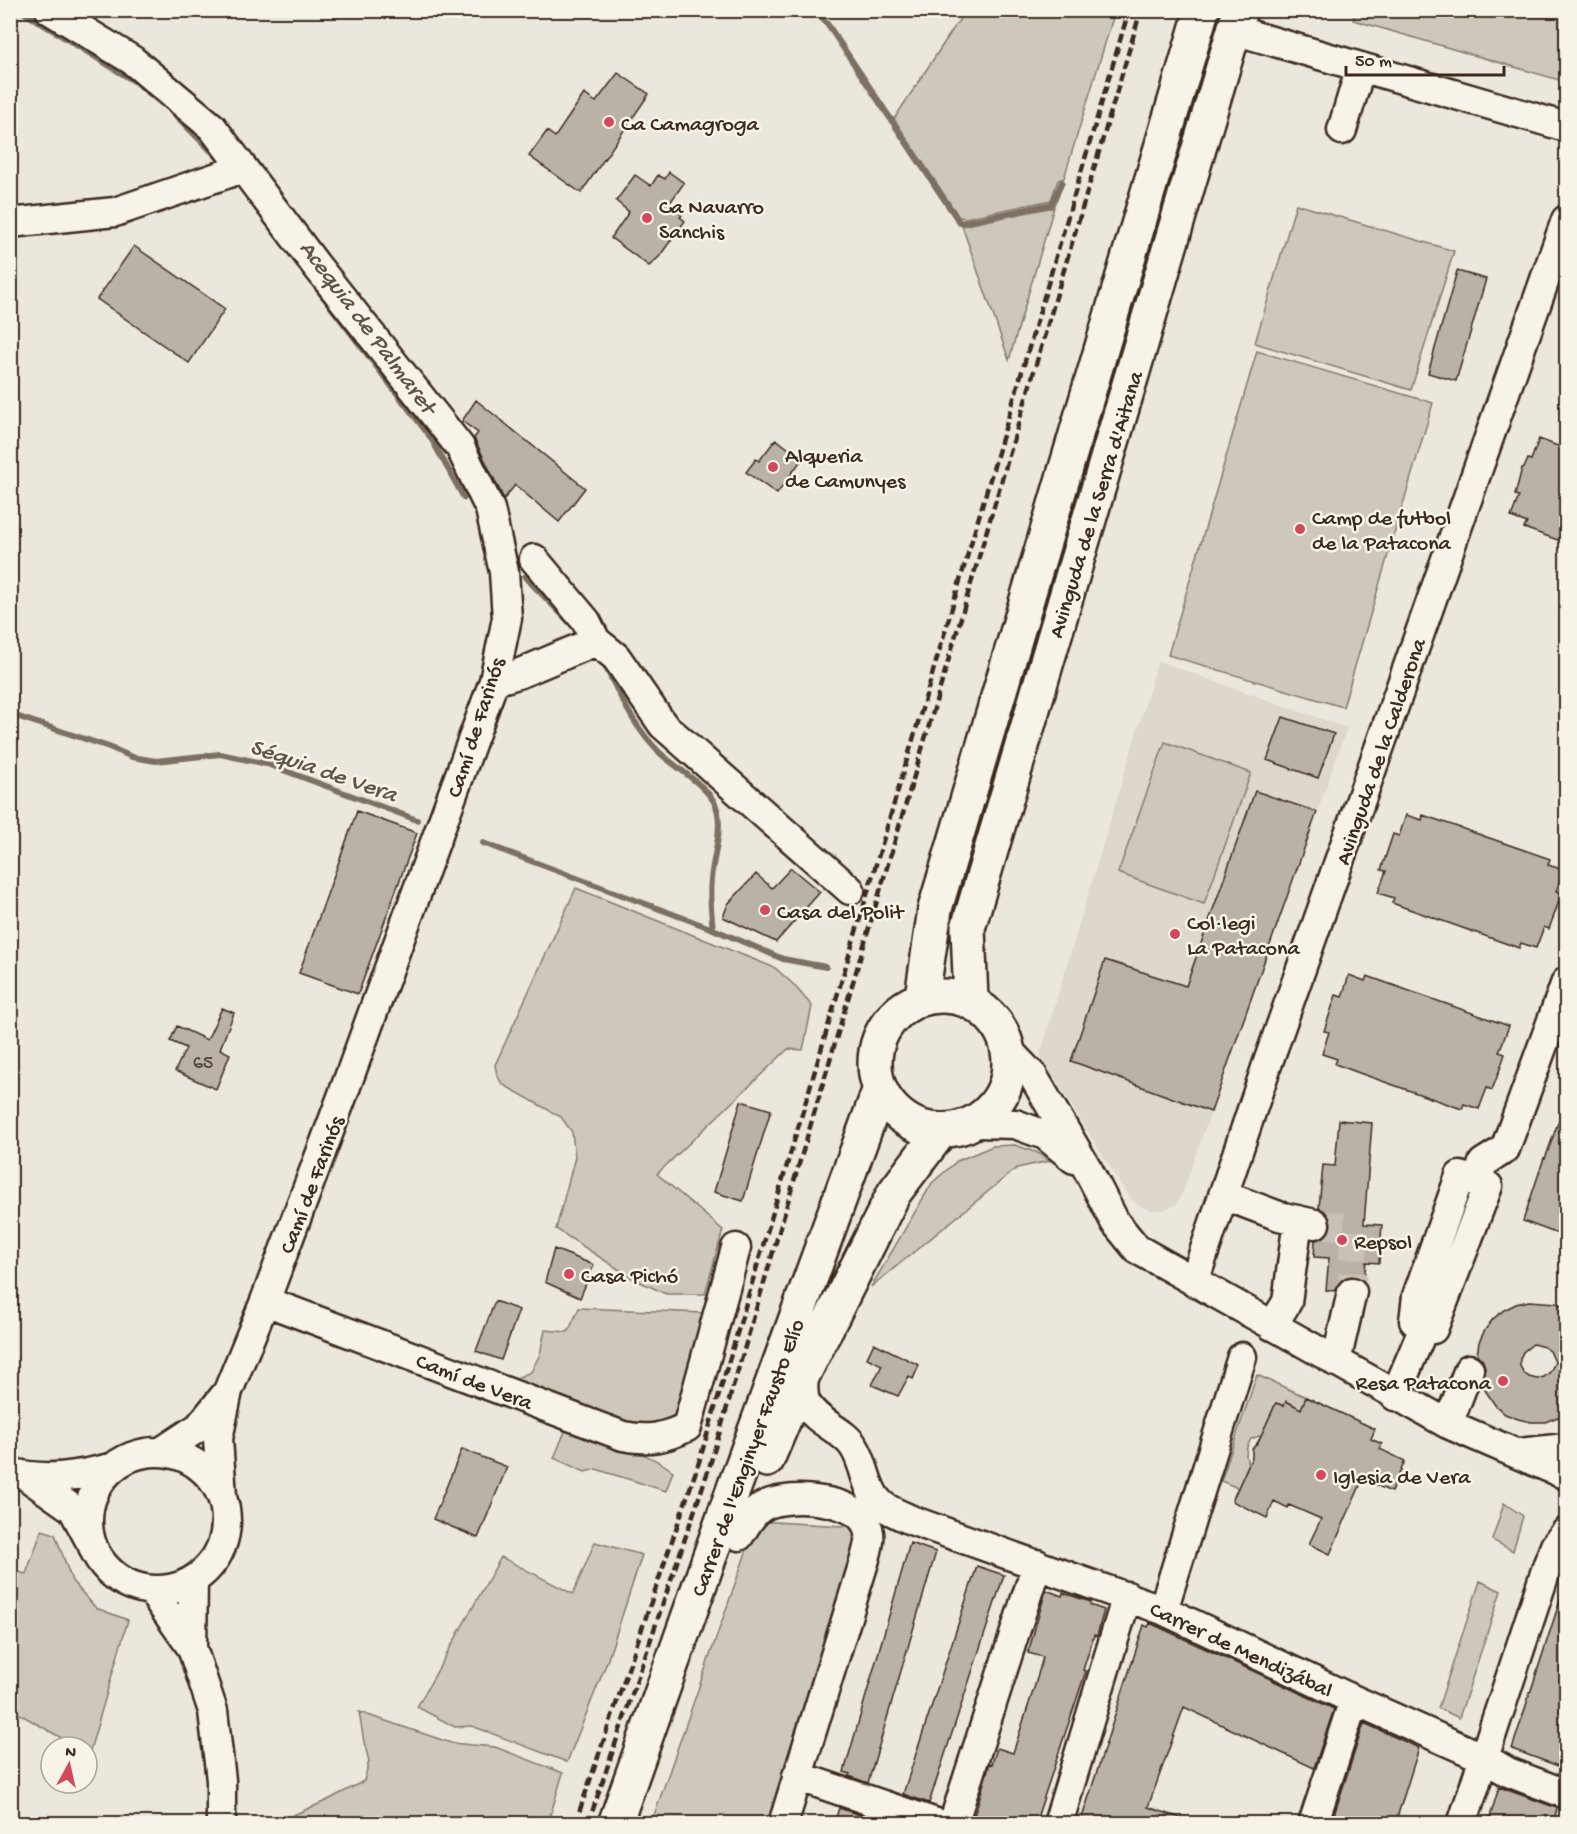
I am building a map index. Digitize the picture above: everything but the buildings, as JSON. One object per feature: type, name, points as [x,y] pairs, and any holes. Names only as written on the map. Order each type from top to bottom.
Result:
[{"type":"main road","name":"Avinguda de la Serra d'Aitana","points":[[922,997],[935,909],[1202,10]]},
{"type":"main road","name":"Avinguda de la Serra d'Aitana","points":[[971,1000],[968,928],[1237,20]]},
{"type":"main road","points":[[939,994],[956,995],[971,1000],[983,1007],[1002,1032],[1007,1049],[1007,1069],[1003,1087],[992,1107],[976,1123],[958,1130],[940,1132],[921,1129],[904,1120],[889,1107],[879,1091],[876,1069],[879,1046],[890,1026],[904,1009],[922,997],[939,994]]},
{"type":"main road","name":"Carrer de l'Enginyer Fausto Elío","points":[[615,1824],[734,1488],[879,1091]]},
{"type":"main road","name":"Carrer de l'Enginyer Fausto Elío","points":[[639,1824],[773,1444],[894,1193],[940,1132]]},
{"type":"street","name":"Camí de Farinós","points":[[50,10],[132,60],[212,127],[315,264],[460,447],[490,509],[504,572],[507,618],[494,681],[266,1301],[228,1391],[218,1439],[222,1496]]},
{"type":"street","points":[[1237,20],[1361,67],[1566,128]]},
{"type":"street","points":[[1342,130],[1361,67]]},
{"type":"street","points":[[10,223],[114,212],[242,167]]},
{"type":"street","name":"Avinguda de la Calderona","points":[[1194,1282],[1566,220]]},
{"type":"street","points":[[534,559],[586,621],[596,641],[616,657],[663,725],[850,890]]},
{"type":"street","points":[[494,681],[518,674],[596,641]]},
{"type":"street","points":[[1395,1396],[1425,1325],[1414,1321],[1417,1296],[1460,1176],[1477,1182],[1483,1163],[1505,1149],[1566,982]]},
{"type":"street","points":[[1007,1049],[1033,1076],[1088,1170],[1115,1222],[1137,1249],[1448,1424],[1566,1475]]},
{"type":"street","points":[[976,1123],[1015,1124],[1045,1135],[1088,1170]]},
{"type":"street","points":[[1223,1195],[1279,1216],[1307,1222],[1287,1302],[1272,1326]]},
{"type":"street","name":"Camí de Vera","points":[[266,1301],[623,1436],[644,1440],[673,1434],[687,1427],[736,1248]]},
{"type":"street","points":[[1336,1362],[1352,1292]]},
{"type":"street","points":[[1163,1610],[1242,1358]]},
{"type":"street","points":[[1448,1424],[1469,1370]]},
{"type":"street","name":"Carrer de Mendizábal","points":[[804,1376],[806,1404],[856,1448],[873,1496],[880,1504],[911,1520],[1163,1610],[1484,1758],[1508,1772],[1566,1794]]},
{"type":"street","name":"Camí de Farinós","points":[[161,1452],[199,1426],[228,1391]]},
{"type":"street","points":[[1514,1454],[1566,1448]]},
{"type":"street","points":[[161,1452],[180,1456],[198,1465],[212,1478],[222,1496],[226,1514],[226,1534],[219,1552],[208,1568],[193,1580],[173,1588],[151,1590],[133,1585],[116,1576],[103,1563],[73,1509],[20,1475],[79,1476],[114,1467],[136,1455],[161,1452]]},
{"type":"street","points":[[93,1547],[88,1526],[90,1503],[99,1484],[114,1467]]},
{"type":"street","name":"Carrer de l'Enginyer Fausto Elío","points":[[739,1536],[751,1516],[762,1506],[775,1500],[791,1499],[838,1504],[856,1512],[864,1519],[869,1529],[870,1542]]},
{"type":"street","points":[[783,1824],[870,1542],[876,1531],[885,1524],[895,1520],[911,1520]]},
{"type":"street","points":[[1462,1824],[1548,1564],[1555,1546],[1566,1532]]},
{"type":"street","points":[[953,1824],[1037,1564]]},
{"type":"street","points":[[192,1648],[193,1580]]},
{"type":"street","points":[[151,1590],[192,1648],[213,1711],[221,1780],[221,1824]]},
{"type":"street","points":[[1058,1824],[1127,1596]]},
{"type":"street","points":[[1313,1824],[1354,1700]]},
{"type":"street","points":[[797,1776],[939,1824]]},
{"type":"shaded area","points":[[1356,10],[1566,11],[1566,82],[1353,20]]},
{"type":"shaded area","points":[[965,11],[1115,11],[1064,178],[1058,180],[1051,200],[965,218],[959,217],[894,119]]},
{"type":"shaded area","points":[[1296,204],[1454,251],[1411,390],[1255,343]]},
{"type":"shaded area","points":[[1054,207],[1009,360],[962,226]]},
{"type":"shaded area","name":"Camp de futbol de la Patacona","points":[[1257,351],[1433,403],[1343,707],[1168,655]]},
{"type":"shaded area","name":"Col·legi La Patacona","points":[[1158,661],[1347,728],[1183,1191],[1177,1204],[1164,1210],[1150,1210],[1135,1203],[1126,1193],[1040,1055]]},
{"type":"shaded area","points":[[1165,742],[1251,773],[1204,904],[1118,873]]},
{"type":"shaded area","points":[[576,888],[775,968],[812,1006],[803,1050],[788,1049],[657,1174],[723,1230],[705,1294],[666,1294],[632,1278],[556,1229],[575,1157],[572,1132],[561,1117],[502,1084],[497,1075],[495,1065]]},
{"type":"shaded area","points":[[1015,1145],[1038,1153],[1049,1161],[1017,1168],[871,1287],[932,1183],[957,1161],[993,1146]]},
{"type":"shaded area","points":[[579,1308],[705,1313],[681,1420],[636,1430],[516,1384],[516,1378],[531,1372],[540,1354],[545,1330],[568,1332]]},
{"type":"shaded area","points":[[1257,1375],[1306,1397],[1299,1413],[1294,1411],[1296,1406],[1287,1401],[1284,1406],[1276,1403],[1262,1435],[1251,1439],[1247,1447],[1248,1465],[1238,1488],[1221,1481]]},
{"type":"shaded area","points":[[566,1429],[622,1446],[661,1463],[673,1471],[666,1491],[596,1469],[585,1472],[554,1458]]},
{"type":"shaded area","points":[[1504,1503],[1523,1516],[1513,1551],[1492,1540]]},
{"type":"shaded area","points":[[757,1521],[860,1527],[773,1823],[651,1824]]},
{"type":"shaded area","points":[[42,1530],[55,1534],[72,1581],[96,1608],[128,1620],[95,1735],[56,1735],[11,1709],[10,1606],[19,1572],[26,1574]]},
{"type":"shaded area","points":[[595,1542],[642,1555],[607,1662],[567,1762],[472,1726],[455,1727],[417,1707],[501,1557],[573,1594]]},
{"type":"shaded area","points":[[1480,1581],[1501,1591],[1459,1718],[1438,1708]]},
{"type":"shaded area","points":[[359,1712],[451,1743],[495,1747],[563,1773],[548,1823],[275,1823],[328,1800],[364,1781],[369,1761]]},
{"type":"waterway","points":[[20,10],[137,83],[162,104]]},
{"type":"waterway","points":[[815,10],[828,25],[960,223],[1052,204],[1062,182]]},
{"type":"waterway","points":[[174,114],[219,159]]},
{"type":"waterway","name":"Acequia de Palmaret","points":[[318,290],[431,438],[464,498]]},
{"type":"waterway","name":"Acequia de Palmaret","points":[[525,577],[571,624]]},
{"type":"waterway","name":"Acequia de Palmaret","points":[[606,668],[630,713],[651,744],[706,792],[716,806],[719,823],[710,892],[713,929]]},
{"type":"waterway","name":"Séquia de Vera","points":[[10,714],[132,757],[156,761],[220,754],[267,764],[417,820]]},
{"type":"waterway","name":"Séquia de Vera","points":[[483,843],[713,929],[783,959],[826,967]]},
{"type":"tunnel","points":[[1316,1224],[1354,1227],[1352,1292]]},
{"type":"railway","points":[[575,1824],[699,1462],[1129,10]]},
{"type":"railway","points":[[588,1824],[709,1468],[1141,10]]},
{"type":"place","name":"Ca Camagroga","points":[[609,122]]},
{"type":"place","name":"Ca Navarro Sanchis","points":[[647,218]]},
{"type":"place","name":"Alqueria de Camunyes","points":[[773,467]]},
{"type":"place","name":"Camp de futbol de la Patacona","points":[[1300,529]]},
{"type":"place","name":"Casa del Polit","points":[[765,910]]},
{"type":"place","name":"Col·legi La Patacona","points":[[1175,934]]},
{"type":"place","name":"Repsol","points":[[1342,1240]]},
{"type":"place","name":"Casa Pichó","points":[[569,1274]]},
{"type":"place","name":"Resa Patacona","points":[[1503,1381]]},
{"type":"place","name":"Iglesia de Vera","points":[[1321,1475]]}]
